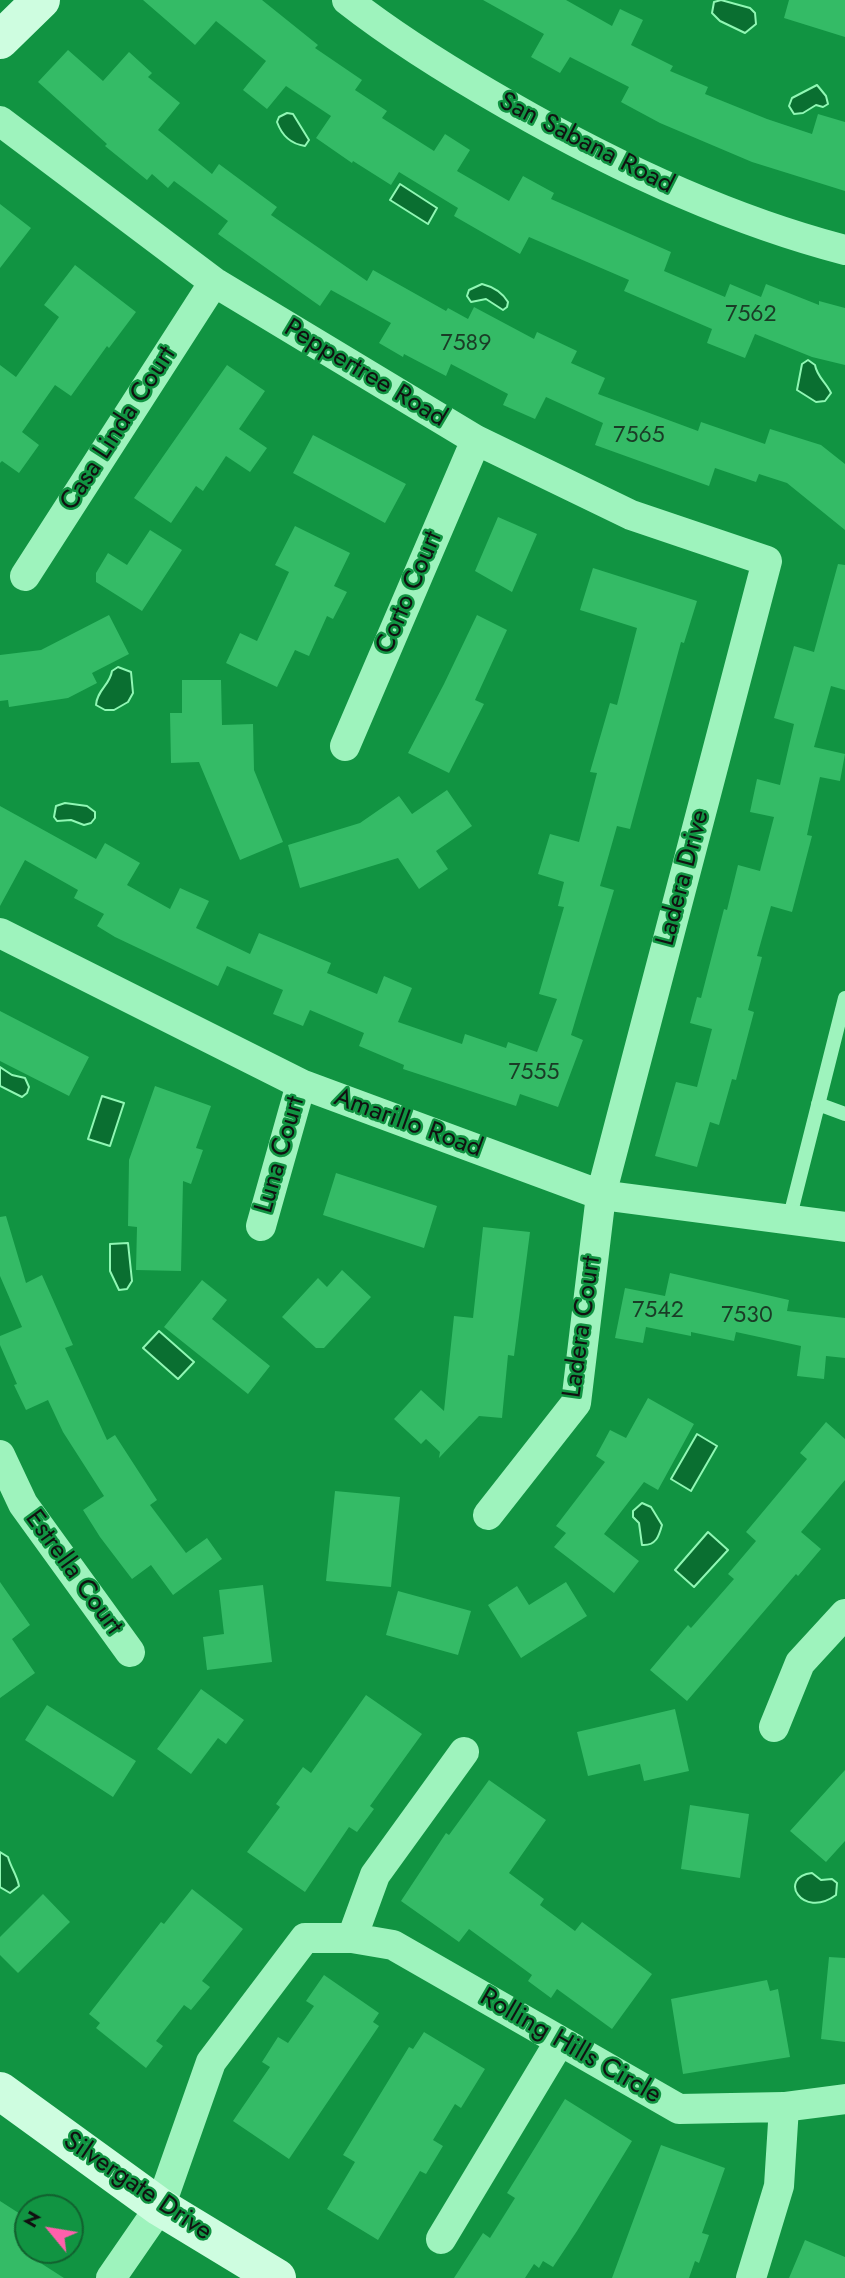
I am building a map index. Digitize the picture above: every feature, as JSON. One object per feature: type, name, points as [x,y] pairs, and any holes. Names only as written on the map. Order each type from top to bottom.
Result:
[{"type":"street","points":[[0,40],[41,0]]},
{"type":"street","name":"San Sabana Road","points":[[347,0],[402,41],[559,134],[671,190],[785,234],[845,250]]},
{"type":"street","name":"Peppertree Road","points":[[0,121],[214,282],[476,440],[631,515],[767,561]]},
{"type":"street","name":"Casa Linda Court","points":[[25,576],[214,282]]},
{"type":"street","name":"Corto Court","points":[[345,746],[476,440]]},
{"type":"street","name":"Ladera Drive","points":[[601,1195],[767,561]]},
{"type":"street","name":"Amarillo Road","points":[[0,933],[301,1084],[601,1195],[845,1227]]},
{"type":"street","name":"Luna Court","points":[[261,1226],[301,1084]]},
{"type":"street","name":"Ladera Court","points":[[488,1515],[576,1403],[601,1195]]},
{"type":"street","name":"Estrella Court","points":[[0,1455],[23,1504],[130,1651]]},
{"type":"street","points":[[774,1727],[800,1663],[845,1614]]},
{"type":"street","points":[[352,1938],[374,1875],[464,1752]]},
{"type":"street","name":"Rolling Hills Circle","points":[[160,2207],[211,2062],[305,1938],[352,1938],[393,1945],[679,2109],[784,2107],[845,2099]]},
{"type":"street","points":[[441,2239],[559,2041]]},
{"type":"street","name":"Silvergate Drive","points":[[0,2091],[160,2207],[277,2278]]},
{"type":"street","points":[[751,2278],[779,2186],[784,2107]]},
{"type":"street","points":[[111,2278],[160,2207]]},
{"type":"lane","points":[[789,1220],[845,998]]},
{"type":"lane","points":[[818,1104],[845,1114]]},
{"type":"shaded area","points":[[721,0],[750,8],[755,13],[756,24],[745,33],[720,21],[712,13],[714,2]]},
{"type":"shaded area","points":[[817,85],[826,96],[828,104],[823,107],[816,105],[803,113],[794,114],[789,106],[792,98]]},
{"type":"shaded area","points":[[287,113],[293,114],[309,140],[305,146],[291,141],[279,127],[279,117]]},
{"type":"shaded area","points":[[400,184],[437,208],[428,224],[390,200]]},
{"type":"shaded area","points":[[482,284],[500,293],[508,302],[507,307],[503,310],[486,299],[471,302],[467,296],[469,290]]},
{"type":"shaded area","points":[[808,360],[815,365],[831,393],[825,401],[816,402],[797,390],[802,364]]},
{"type":"shaded area","points":[[118,667],[131,672],[133,693],[128,702],[114,710],[105,710],[96,705],[97,700],[112,671]]},
{"type":"shaded area","points":[[65,803],[87,806],[95,812],[95,818],[84,825],[71,820],[57,821],[54,817],[56,806]]},
{"type":"shaded area","points":[[0,1067],[12,1075],[25,1078],[29,1087],[27,1093],[22,1097],[0,1086]]},
{"type":"shaded area","points":[[102,1096],[124,1103],[110,1146],[88,1139]]},
{"type":"shaded area","points":[[128,1243],[132,1281],[127,1289],[119,1290],[110,1271],[110,1244]]},
{"type":"shaded area","points":[[159,1331],[194,1362],[178,1379],[143,1348]]},
{"type":"shaded area","points":[[697,1434],[717,1446],[691,1491],[671,1479]]},
{"type":"shaded area","points":[[642,1503],[651,1507],[662,1525],[656,1540],[647,1545],[642,1545],[639,1523],[633,1517],[633,1511]]},
{"type":"shaded area","points":[[708,1532],[728,1550],[694,1587],[675,1570]]},
{"type":"shaded area","points":[[0,1852],[8,1857],[19,1886],[10,1893],[0,1887]]},
{"type":"shaded area","points":[[812,1873],[821,1880],[832,1879],[837,1883],[836,1895],[813,1903],[798,1895],[796,1882],[802,1876]]},
{"type":"building","points":[[143,0],[262,0],[318,45],[315,48],[362,80],[355,90],[387,111],[382,118],[434,151],[445,134],[470,150],[457,171],[509,201],[523,176],[554,193],[551,199],[671,252],[664,271],[725,297],[730,284],[761,297],[766,284],[819,305],[819,301],[845,308],[845,365],[812,357],[755,334],[745,358],[707,343],[712,329],[624,291],[629,280],[529,237],[520,254],[454,216],[458,208],[399,172],[391,185],[316,138],[331,116],[286,86],[267,109],[243,90],[266,61],[216,21],[195,45]]},
{"type":"building","points":[[483,0],[566,0],[612,26],[620,9],[643,20],[631,45],[673,66],[670,71],[708,87],[705,94],[812,134],[818,114],[845,122],[845,191],[752,162],[660,123],[621,102],[629,87],[570,57],[560,73],[531,57],[544,34]]},
{"type":"building","points":[[789,0],[845,0],[845,37],[784,18]]},
{"type":"building","points":[[68,50],[103,81],[129,52],[152,73],[148,77],[180,103],[158,130],[212,174],[219,164],[277,207],[271,215],[367,281],[373,270],[446,311],[448,308],[468,319],[474,307],[534,339],[537,332],[577,351],[571,363],[605,378],[598,394],[698,431],[701,422],[765,444],[770,429],[821,445],[845,464],[845,530],[787,483],[759,474],[756,482],[715,468],[709,486],[595,445],[603,423],[546,397],[535,419],[503,405],[508,394],[451,364],[446,376],[379,343],[391,323],[331,290],[320,306],[218,234],[228,221],[174,181],[168,188],[152,174],[147,180],[105,146],[107,144],[38,82]]},
{"type":"building","points":[[0,204],[31,228],[0,268]]},
{"type":"building","points":[[75,265],[136,312],[109,348],[107,346],[71,396],[55,385],[22,432],[39,445],[19,473],[2,461],[0,463],[0,365],[16,377],[59,317],[44,305]]},
{"type":"building","points":[[227,365],[265,391],[239,429],[267,448],[250,472],[226,456],[203,491],[196,486],[171,523],[134,498]]},
{"type":"building","points":[[313,435],[406,484],[385,523],[293,473]]},
{"type":"building","points":[[498,517],[537,534],[512,592],[475,571]]},
{"type":"building","points":[[295,526],[350,553],[334,586],[347,592],[333,619],[327,616],[309,656],[295,650],[277,687],[226,663],[240,633],[257,641],[289,572],[275,565]]},
{"type":"building","points":[[150,530],[182,550],[142,611],[96,582],[96,573],[108,553],[127,565]]},
{"type":"building","points":[[838,564],[845,565],[845,690],[831,686],[814,747],[845,754],[840,781],[820,777],[807,835],[812,836],[792,912],[771,906],[757,956],[762,957],[748,1010],[754,1012],[736,1080],[732,1079],[719,1125],[710,1122],[697,1167],[655,1156],[676,1082],[697,1087],[712,1029],[690,1023],[697,997],[701,998],[738,865],[760,871],[774,817],[750,812],[757,779],[780,785],[794,724],[774,718],[794,646],[814,652]]},
{"type":"building","points":[[593,568],[697,601],[684,643],[681,642],[630,829],[617,826],[600,886],[614,890],[571,1035],[583,1040],[558,1107],[520,1094],[516,1106],[403,1069],[404,1065],[359,1046],[364,1033],[310,1010],[303,1026],[273,1014],[283,990],[227,966],[218,986],[115,937],[97,926],[104,914],[74,898],[78,890],[25,860],[0,906],[0,806],[96,859],[105,843],[140,863],[127,885],[170,909],[180,888],[209,901],[196,928],[250,954],[259,933],[331,963],[327,973],[377,994],[384,976],[412,988],[398,1022],[462,1044],[465,1034],[506,1048],[508,1042],[537,1052],[557,999],[539,994],[564,907],[558,906],[564,882],[538,874],[550,834],[579,842],[597,773],[590,772],[610,703],[617,705],[637,628],[580,610]]},
{"type":"building","points":[[109,615],[129,654],[92,673],[97,683],[68,698],[9,707],[8,700],[0,701],[0,655],[41,650]]},
{"type":"building","points":[[477,615],[507,630],[475,700],[484,704],[449,773],[408,753]]},
{"type":"building","points":[[182,680],[221,680],[222,725],[253,724],[254,770],[283,842],[240,860],[199,762],[171,763],[170,713],[182,713]]},
{"type":"building","points":[[447,790],[472,826],[436,851],[448,869],[419,889],[398,858],[300,888],[288,845],[360,823],[399,796],[412,814]]},
{"type":"building","points":[[0,1011],[89,1057],[69,1096],[0,1061]]},
{"type":"building","points":[[155,1086],[211,1106],[196,1148],[203,1150],[191,1184],[183,1181],[181,1271],[136,1270],[137,1227],[128,1226],[129,1160]]},
{"type":"building","points":[[336,1173],[437,1206],[424,1248],[323,1215]]},
{"type":"building","points":[[6,1216],[26,1283],[42,1275],[73,1345],[65,1348],[107,1440],[115,1435],[157,1500],[150,1505],[186,1553],[207,1538],[222,1559],[173,1595],[151,1565],[132,1579],[100,1537],[83,1510],[104,1496],[63,1432],[48,1400],[26,1410],[14,1385],[17,1384],[0,1345],[0,1336],[22,1327],[0,1276],[0,1217]]},
{"type":"building","points":[[483,1227],[530,1232],[514,1356],[508,1355],[502,1418],[479,1416],[439,1458],[440,1452],[426,1439],[421,1444],[394,1419],[421,1390],[444,1411],[454,1316],[473,1318]]},
{"type":"building","points":[[342,1270],[371,1297],[324,1348],[316,1348],[282,1317],[318,1278],[327,1287]]},
{"type":"building","points":[[670,1273],[789,1300],[787,1311],[845,1318],[845,1358],[826,1356],[824,1379],[797,1376],[801,1346],[736,1332],[734,1341],[691,1332],[691,1336],[646,1327],[643,1343],[615,1338],[625,1288],[665,1296]]},
{"type":"building","points":[[202,1280],[227,1300],[212,1319],[270,1366],[248,1394],[164,1327]]},
{"type":"building","points":[[648,1398],[694,1424],[658,1490],[644,1482],[604,1534],[639,1561],[614,1593],[554,1547],[566,1533],[556,1526],[605,1462],[596,1456],[610,1430],[626,1438]]},
{"type":"building","points":[[826,1422],[845,1439],[845,1480],[801,1532],[821,1549],[798,1576],[796,1574],[687,1701],[650,1670],[688,1625],[691,1628],[734,1579],[728,1574],[756,1541],[746,1532],[807,1459],[800,1453]]},
{"type":"building","points":[[335,1491],[400,1497],[391,1587],[326,1581]]},
{"type":"building","points":[[0,1582],[30,1625],[12,1639],[35,1673],[0,1698]]},
{"type":"building","points":[[566,1582],[587,1616],[521,1658],[488,1605],[517,1586],[529,1605]]},
{"type":"building","points":[[263,1585],[272,1662],[207,1670],[203,1637],[224,1634],[219,1590]]},
{"type":"building","points":[[398,1591],[471,1611],[458,1655],[386,1635]]},
{"type":"building","points":[[201,1689],[244,1720],[226,1744],[218,1738],[191,1774],[157,1749]]},
{"type":"building","points":[[366,1695],[422,1734],[370,1806],[374,1809],[357,1832],[349,1827],[305,1892],[247,1852],[280,1807],[276,1804],[303,1767],[311,1773]]},
{"type":"building","points":[[47,1705],[136,1761],[113,1797],[25,1740]]},
{"type":"building","points":[[675,1709],[689,1771],[644,1781],[640,1764],[588,1776],[577,1732]]},
{"type":"building","points":[[845,1770],[845,1841],[826,1862],[790,1831]]},
{"type":"building","points":[[489,1780],[546,1820],[509,1873],[544,1899],[540,1905],[575,1931],[582,1922],[652,1974],[612,2029],[557,1989],[551,1998],[528,1981],[532,1975],[469,1929],[459,1942],[401,1901],[446,1833],[449,1835]]},
{"type":"building","points":[[690,1805],[749,1814],[740,1878],[681,1869]]},
{"type":"building","points":[[192,1889],[243,1929],[202,1981],[210,1987],[191,2010],[184,2005],[156,2041],[163,2046],[146,2068],[96,2028],[100,2023],[89,2014],[161,1922],[164,1924]]},
{"type":"building","points":[[43,1894],[70,1922],[18,1973],[0,1955],[0,1937]]},
{"type":"building","points":[[829,1957],[845,1958],[845,2042],[821,2039]]},
{"type":"building","points":[[324,1975],[379,2013],[373,2022],[379,2026],[289,2159],[233,2121],[270,2067],[262,2062],[278,2037],[288,2043],[314,2006],[306,2001]]},
{"type":"building","points":[[767,1980],[770,1991],[778,1989],[790,2057],[683,2074],[671,1999]]},
{"type":"building","points":[[424,2032],[485,2069],[461,2108],[455,2104],[433,2140],[443,2146],[426,2174],[420,2171],[378,2240],[327,2209],[355,2162],[343,2155],[409,2047],[413,2049]]},
{"type":"building","points":[[565,2099],[632,2141],[577,2231],[553,2267],[543,2261],[539,2268],[534,2264],[525,2278],[454,2278],[483,2233],[490,2238],[515,2198],[507,2193]]},
{"type":"building","points":[[661,2145],[725,2168],[702,2233],[709,2235],[699,2263],[695,2261],[689,2278],[612,2278]]},
{"type":"building","points":[[0,2201],[14,2210],[14,2264],[42,2264],[64,2278],[0,2278]]},
{"type":"building","points":[[805,2240],[845,2257],[845,2278],[789,2278]]}]
